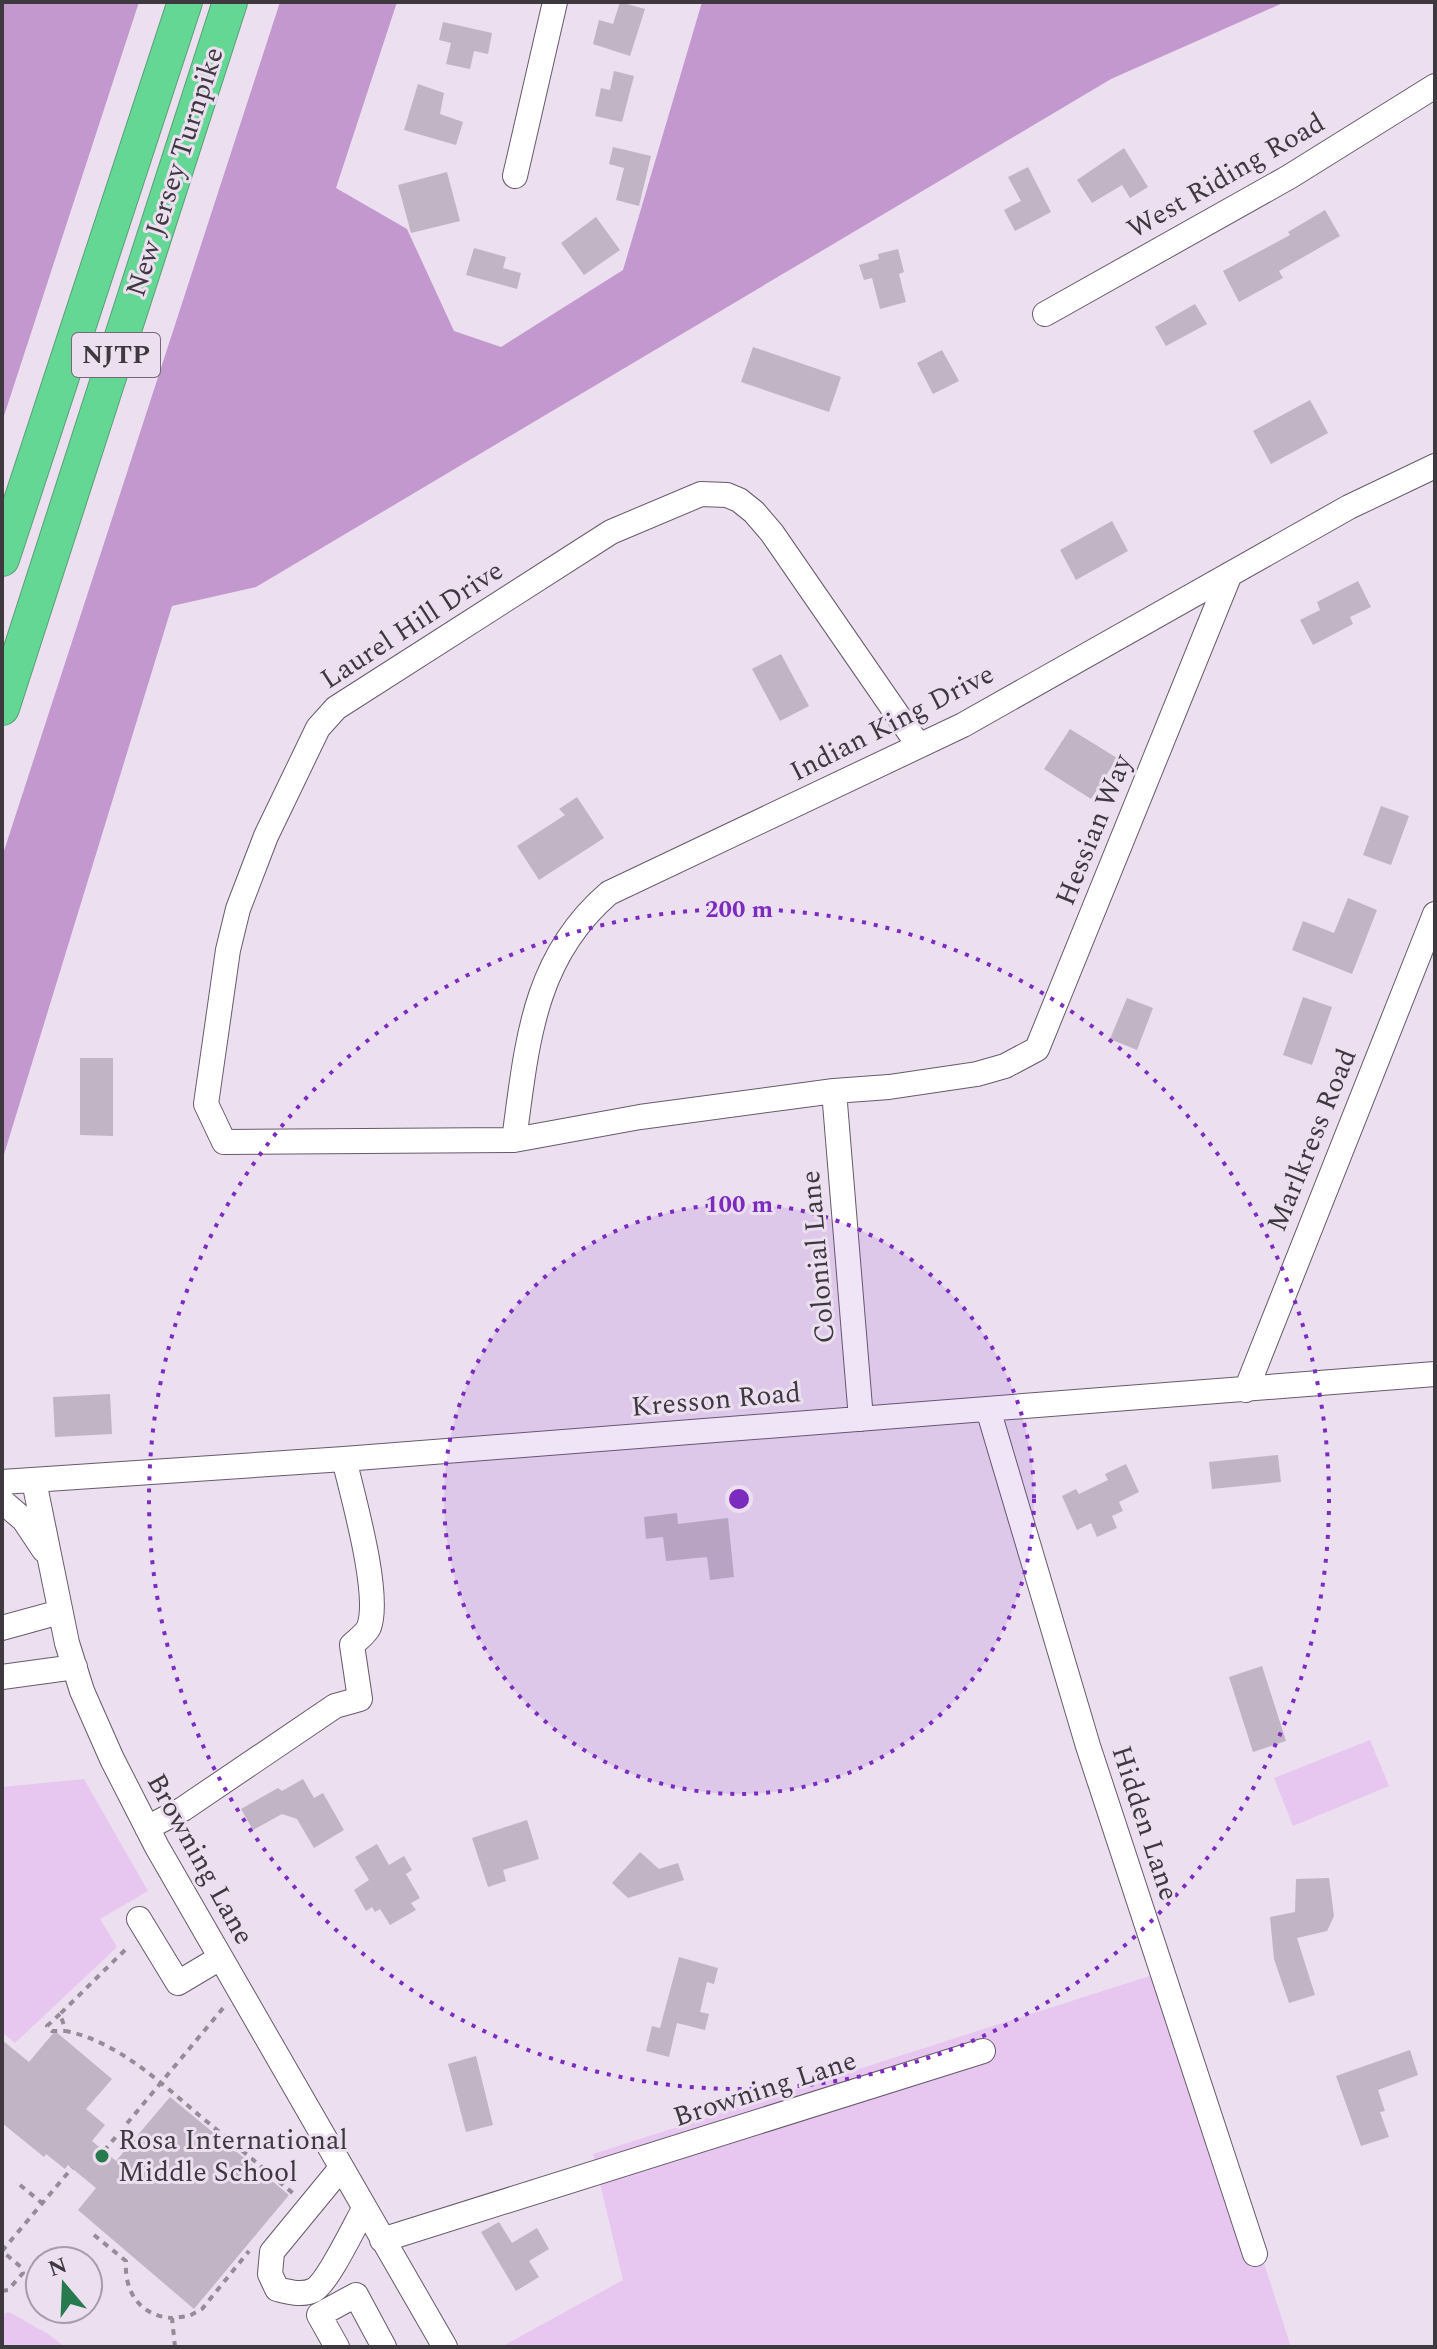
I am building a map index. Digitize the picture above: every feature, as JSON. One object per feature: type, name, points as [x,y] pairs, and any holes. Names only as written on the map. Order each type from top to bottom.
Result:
[{"type":"highway","name":"New Jersey Turnpike","points":[[2,559],[185,2]]},
{"type":"highway","name":"New Jersey Turnpike","points":[[2,708],[230,2]]},
{"type":"street","points":[[515,176],[555,2]]},
{"type":"street","name":"West Riding Road","points":[[1045,314],[1289,177],[1435,86]]},
{"type":"street","name":"Indian King Drive","points":[[514,1140],[536,1006],[553,964],[587,912],[609,893],[963,725],[1349,507],[1435,466]]},
{"type":"street","name":"Laurel Hill Drive","points":[[919,746],[772,533],[739,500],[727,495],[701,494],[611,532],[336,708],[318,728],[266,836],[238,909],[228,950],[206,1104],[224,1142],[514,1140],[640,1117],[977,1074]]},
{"type":"street","name":"Hessian Way","points":[[977,1074],[1005,1066],[1037,1049],[1230,574]]},
{"type":"street","name":"Marlkress Road","points":[[1246,1390],[1435,914]]},
{"type":"street","name":"Colonial Lane","points":[[834,1091],[861,1419]]},
{"type":"street","name":"Kresson Road","points":[[2,1482],[344,1459],[1435,1374]]},
{"type":"street","name":"Hidden Lane","points":[[988,1409],[1088,1746],[1255,2254]]},
{"type":"street","points":[[147,1828],[183,1809],[335,1706],[360,1699],[352,1645],[368,1630],[372,1608],[364,1544],[344,1459]]},
{"type":"street","name":"Browning Lane","points":[[34,1481],[60,1612],[75,1667],[112,1759],[220,1958],[445,2347]]},
{"type":"street","points":[[2,1501],[24,1520],[50,1558]]},
{"type":"street","points":[[2,1628],[60,1612]]},
{"type":"street","points":[[2,1677],[75,1667]]},
{"type":"street","points":[[139,1919],[178,1983],[220,1958]]},
{"type":"street","name":"Browning Lane","points":[[382,2240],[983,2051]]},
{"type":"street","points":[[341,2168],[272,2252],[270,2274],[277,2289],[297,2294],[315,2289],[364,2209]]},
{"type":"street","points":[[337,2347],[319,2315],[356,2295],[384,2347]]},
{"type":"path","points":[[125,1950],[47,2026],[52,2031],[90,2037],[110,2047],[161,2083],[295,2195],[286,2206]]},
{"type":"path","points":[[104,2151],[224,2007]]},
{"type":"path","points":[[60,2014],[66,2031]]},
{"type":"path","points":[[2,2291],[8,2290],[23,2273],[21,2267],[2,2251],[72,2168]]},
{"type":"path","points":[[20,2185],[42,2203]]},
{"type":"path","points":[[94,2235],[126,2261],[126,2282],[136,2302],[154,2315],[172,2318],[189,2316],[202,2309],[258,2240]]},
{"type":"path","points":[[172,2318],[175,2347]]},
{"type":"shaded area","points":[[2,2],[139,2],[2,422]]},
{"type":"shaded area","points":[[280,2],[397,2],[336,188],[407,229],[454,331],[501,347],[623,270],[702,2],[1285,2],[1111,79],[256,587],[172,606],[2,1161],[2,857]]},
{"type":"shaded area","points":[[1370,1740],[1389,1786],[1293,1826],[1274,1778]]},
{"type":"shaded area","points":[[84,1779],[148,1891],[100,1919],[117,1947],[15,2043],[2,2032],[2,1787]]},
{"type":"shaded area","points":[[1162,1972],[1243,2198],[1291,2347],[501,2347],[623,2280],[593,2154]]},
{"type":"shaded area","points":[[9,2312],[24,2320],[24,2325],[32,2325],[65,2347],[2,2347],[2,2314]]},
{"type":"building","points":[[620,2],[645,9],[630,56],[593,44],[599,20],[613,24]]},
{"type":"building","points":[[443,22],[492,33],[488,54],[474,51],[470,69],[446,64],[451,43],[439,40]]},
{"type":"building","points":[[614,71],[634,76],[622,122],[595,116],[601,88],[610,90]]},
{"type":"building","points":[[418,84],[444,93],[440,114],[463,122],[456,145],[404,130]]},
{"type":"building","points":[[613,147],[651,156],[639,206],[616,200],[624,168],[609,164]]},
{"type":"building","points":[[1124,148],[1148,187],[1130,198],[1122,185],[1092,203],[1077,180]]},
{"type":"building","points":[[1028,167],[1051,212],[1015,231],[1004,210],[1021,201],[1008,177]]},
{"type":"building","points":[[447,172],[460,221],[411,233],[398,185]]},
{"type":"building","points":[[1325,210],[1340,236],[1279,271],[1283,278],[1239,302],[1223,271],[1290,235],[1288,232]]},
{"type":"building","points":[[596,217],[620,250],[584,275],[561,243]]},
{"type":"building","points":[[474,248],[506,257],[503,268],[521,273],[517,289],[466,275]]},
{"type":"building","points":[[898,249],[904,272],[899,274],[906,302],[880,309],[872,278],[864,280],[859,265],[879,259],[878,254]]},
{"type":"building","points":[[1195,304],[1207,324],[1166,346],[1155,327]]},
{"type":"building","points":[[753,347],[841,377],[829,412],[741,382]]},
{"type":"building","points":[[942,350],[959,381],[933,394],[917,363]]},
{"type":"building","points":[[1310,400],[1328,433],[1271,464],[1253,431]]},
{"type":"building","points":[[1112,521],[1128,551],[1076,580],[1060,550]]},
{"type":"building","points":[[1358,581],[1371,607],[1350,617],[1353,624],[1313,645],[1300,620],[1320,610],[1317,602]]},
{"type":"building","points":[[781,654],[809,706],[780,721],[752,669]]},
{"type":"building","points":[[1070,729],[1117,758],[1091,799],[1044,769]]},
{"type":"building","points":[[577,797],[604,838],[539,880],[517,846],[565,815],[559,809]]},
{"type":"building","points":[[1381,806],[1409,816],[1391,865],[1363,855]]},
{"type":"building","points":[[1348,898],[1377,910],[1352,974],[1292,950],[1303,921],[1334,933]]},
{"type":"building","points":[[1303,997],[1332,1007],[1312,1065],[1283,1055]]},
{"type":"building","points":[[1127,998],[1153,1008],[1137,1050],[1110,1039]]},
{"type":"building","points":[[80,1058],[113,1058],[113,1136],[80,1135]]},
{"type":"building","points":[[110,1394],[112,1434],[55,1437],[53,1397]]},
{"type":"building","points":[[1278,1455],[1281,1482],[1212,1489],[1209,1462]]},
{"type":"building","points":[[1126,1464],[1139,1492],[1119,1502],[1123,1511],[1112,1516],[1117,1528],[1097,1537],[1091,1523],[1077,1530],[1062,1496],[1076,1489],[1079,1494],[1108,1480],[1105,1474]]},
{"type":"building","points":[[677,1513],[678,1524],[728,1518],[734,1577],[710,1580],[707,1557],[666,1561],[663,1537],[646,1539],[644,1517]]},
{"type":"building","points":[[1262,1666],[1286,1741],[1253,1752],[1229,1677]]},
{"type":"building","points":[[303,1779],[314,1798],[323,1793],[344,1830],[314,1848],[297,1819],[282,1814],[253,1830],[241,1809],[278,1788],[282,1791]]},
{"type":"building","points":[[527,1820],[539,1859],[503,1870],[506,1881],[488,1887],[472,1838]]},
{"type":"building","points":[[377,1844],[389,1865],[404,1856],[412,1870],[406,1874],[420,1898],[411,1903],[416,1910],[390,1925],[380,1909],[375,1912],[372,1907],[366,1911],[354,1890],[369,1880],[355,1857]]},
{"type":"building","points":[[640,1852],[659,1869],[678,1863],[684,1880],[628,1898],[612,1883]]},
{"type":"building","points":[[1329,1878],[1334,1916],[1327,1931],[1297,1938],[1315,1995],[1289,2003],[1274,1959],[1270,1917],[1295,1912],[1296,1879]]},
{"type":"building","points":[[679,1957],[718,1968],[714,1984],[707,1982],[700,2012],[709,2014],[705,2030],[677,2023],[669,2057],[646,2051],[652,2026],[660,2028]]},
{"type":"building","name":"Rosa International Middle School","points":[[55,2031],[112,2079],[86,2109],[105,2125],[92,2141],[116,2161],[170,2097],[289,2195],[194,2309],[78,2210],[96,2188],[68,2165],[65,2169],[46,2154],[44,2157],[2,2123],[2,2040],[29,2062]]},
{"type":"building","points":[[1410,2050],[1418,2075],[1378,2090],[1385,2111],[1380,2112],[1389,2137],[1361,2146],[1336,2076]]},
{"type":"building","points":[[476,2056],[493,2125],[466,2132],[448,2064]]},
{"type":"building","points":[[499,2222],[512,2243],[537,2228],[549,2249],[529,2261],[539,2277],[516,2291],[481,2232]]},
{"type":"place","name":"Rosa International Middle School","points":[[102,2156]]}]
